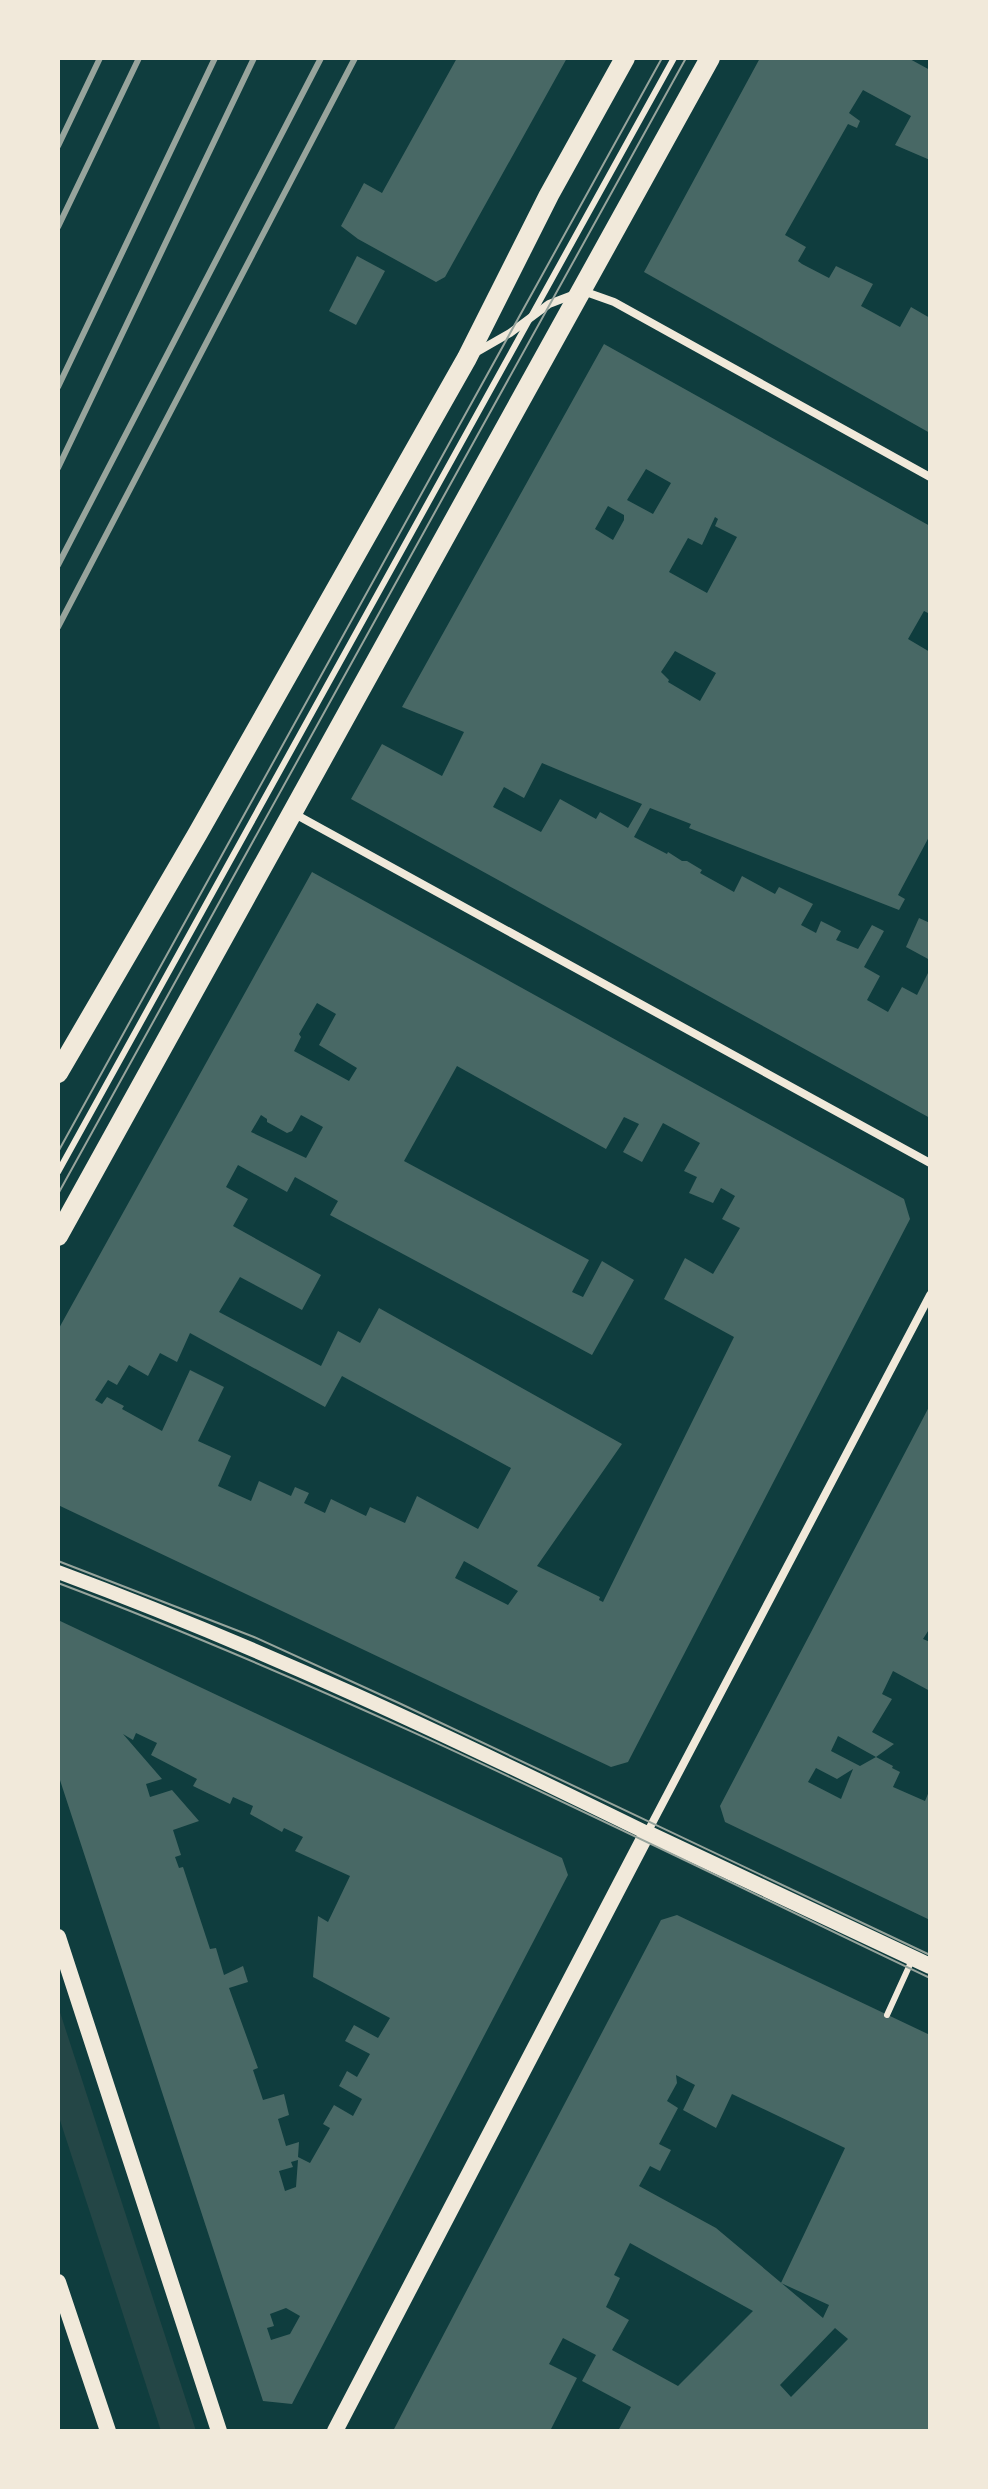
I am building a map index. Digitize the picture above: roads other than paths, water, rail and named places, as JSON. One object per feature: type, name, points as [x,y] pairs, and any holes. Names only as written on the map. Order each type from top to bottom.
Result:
[{"type":"main road","points":[[58,1073],[467,358],[549,195],[625,58]]},
{"type":"main road","points":[[58,1236],[710,58]]},
{"type":"main road","points":[[335,2431],[647,1833],[930,1966]]},
{"type":"main road","points":[[58,1937],[219,2431]]},
{"type":"main road","points":[[58,2282],[108,2431]]},
{"type":"street","points":[[467,358],[549,304],[583,291],[614,302],[930,477]]},
{"type":"street","points":[[292,813],[930,1163]]},
{"type":"street","points":[[58,1572],[250,1647],[397,1713],[647,1833],[930,1295]]},
{"type":"lane","points":[[58,1172],[674,58]]},
{"type":"lane","points":[[887,2015],[913,1958]]},
{"type":"tram line","points":[[58,1152],[662,58]]},
{"type":"tram line","points":[[58,1194],[686,58]]},
{"type":"tram line","points":[[58,1561],[254,1637],[930,1955]]},
{"type":"tram line","points":[[58,1583],[280,1673],[389,1722],[930,1978]]},
{"type":"railway","points":[[58,146],[100,58]]},
{"type":"railway","points":[[58,227],[139,58]]},
{"type":"railway","points":[[58,387],[215,58]]},
{"type":"railway","points":[[58,468],[254,58]]},
{"type":"railway","points":[[58,565],[321,58]]},
{"type":"railway","points":[[58,627],[355,58]]}]
